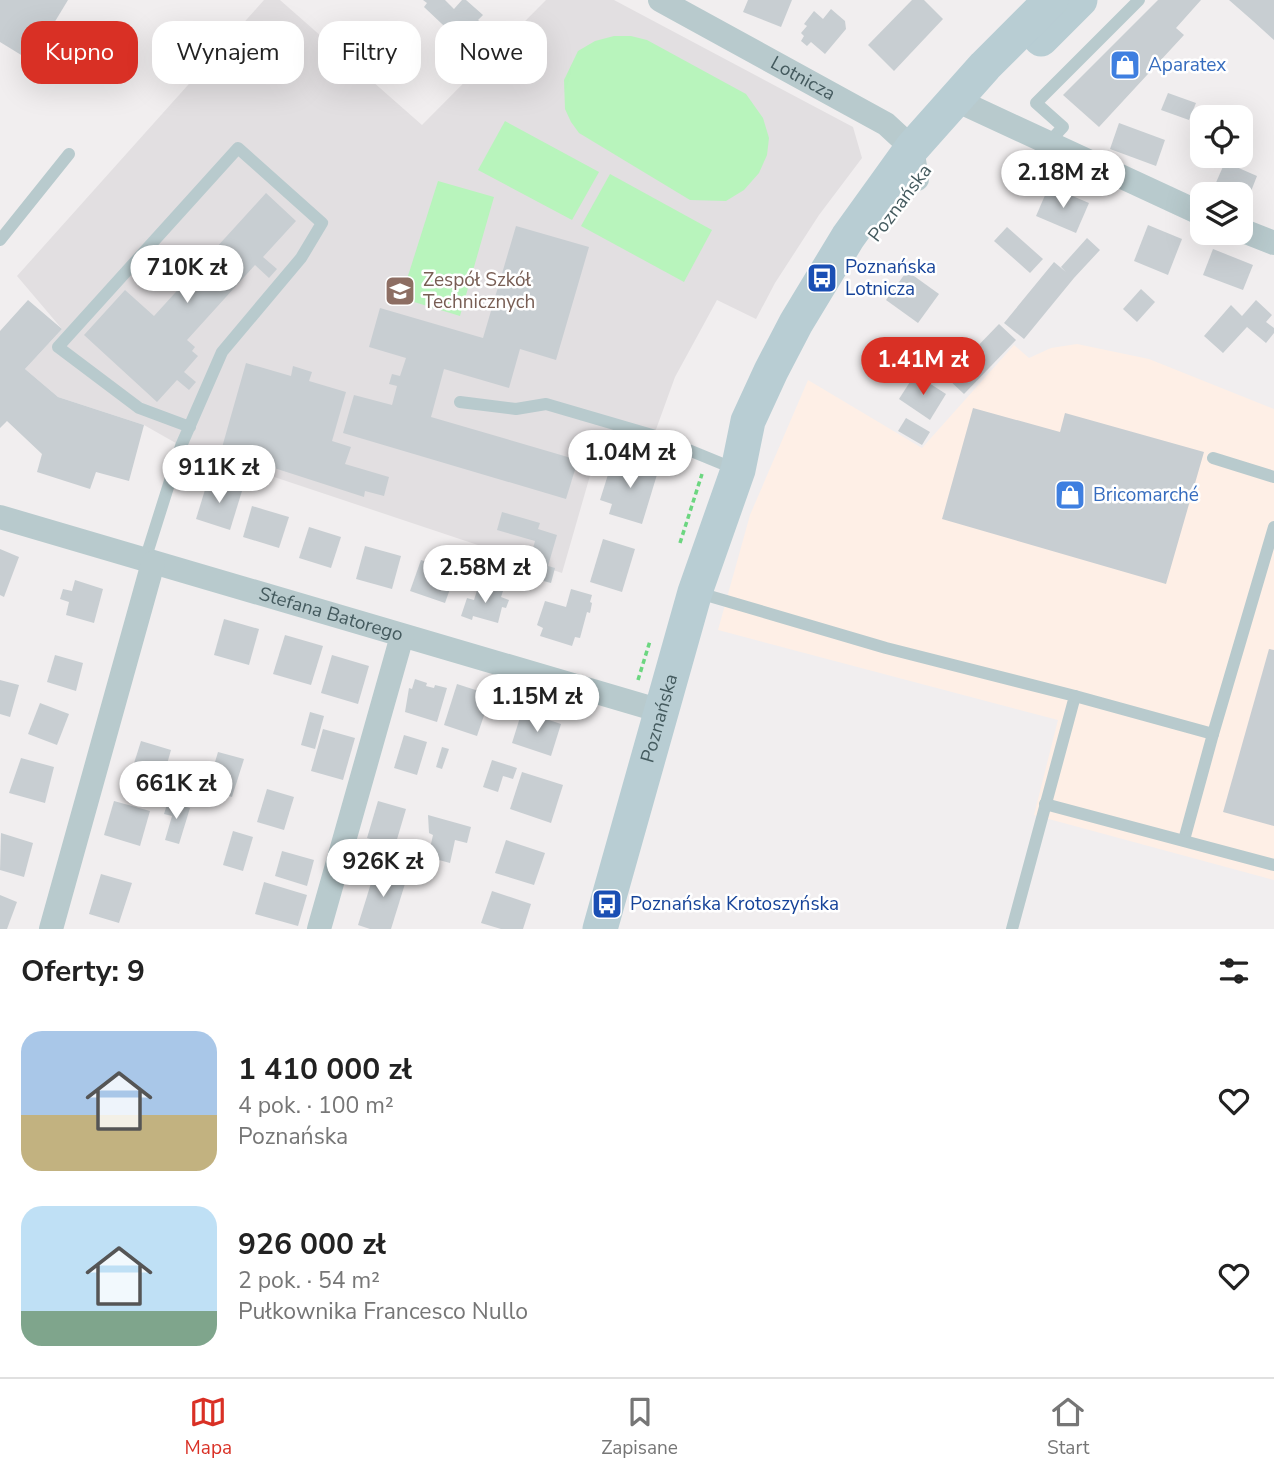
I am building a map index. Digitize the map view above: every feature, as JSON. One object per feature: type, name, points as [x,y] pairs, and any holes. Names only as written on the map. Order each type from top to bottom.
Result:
[{"type":"main road","name":"Poznańska","points":[[600,929],[695,592],[738,470],[748,421],[796,323],[848,237],[915,163],[1051,0]]},
{"type":"main road","name":"Poznańska","points":[[964,105],[1080,0]]},
{"type":"street","name":"Lotnicza","points":[[660,0],[886,124],[915,163]]},
{"type":"street","points":[[964,105],[1190,208]]},
{"type":"street","points":[[1253,235],[1274,243]]},
{"type":"street","name":"Stefana Batorego","points":[[0,517],[661,711]]},
{"type":"street","points":[[51,929],[149,561]]},
{"type":"street","points":[[319,929],[402,636]]},
{"type":"lane","points":[[1048,143],[1063,127],[1036,103],[1139,0]]},
{"type":"lane","points":[[149,561],[181,446],[190,427],[222,352],[301,258],[322,223],[238,148],[58,347],[139,408],[190,427]]},
{"type":"lane","points":[[0,240],[69,155]]},
{"type":"lane","points":[[460,402],[516,408],[547,404],[652,435],[738,470]]},
{"type":"lane","points":[[1213,458],[1274,477]]},
{"type":"lane","points":[[1184,840],[1274,527]]},
{"type":"lane","points":[[695,592],[886,648],[988,672],[1213,734]]},
{"type":"lane","points":[[1012,929],[1074,696]]},
{"type":"lane","points":[[1045,804],[1274,865]]},
{"type":"shaded area","name":"Zespół Szkół Technicznych","points":[[264,0],[280,0],[304,21],[245,21]]},
{"type":"shaded area","name":"Zespół Szkół Technicznych","points":[[546,0],[614,0],[853,127],[862,158],[819,215],[775,283],[756,319],[717,300],[675,377],[646,457],[600,441],[562,573],[181,446],[144,425],[58,397],[25,369],[62,329],[17,276],[189,84],[304,84],[304,21],[318,33],[318,84],[375,84],[422,125],[463,84],[547,84],[547,21],[525,21]]},
{"type":"shaded area","points":[[1077,344],[1149,359],[1274,409],[1274,880],[1034,815],[1058,720],[718,630],[750,515],[808,380],[922,448],[1014,345],[1029,358],[1051,348]]},
{"type":"green space","points":[[614,36],[647,40],[746,94],[763,118],[769,138],[767,155],[759,173],[744,190],[726,201],[690,200],[579,133],[565,109],[564,80],[578,51],[595,41]]},
{"type":"green space","points":[[505,121],[599,172],[572,220],[478,170]]},
{"type":"green space","points":[[610,174],[712,230],[684,282],[581,226]]},
{"type":"green space","points":[[438,181],[494,197],[460,316],[401,298]]},
{"type":"building","points":[[0,0],[68,0],[55,21],[21,21],[21,55],[0,42]]},
{"type":"building","points":[[423,0],[445,0],[454,9],[462,0],[466,0],[483,15],[479,21],[439,21],[424,7],[427,3]]},
{"type":"building","points":[[748,0],[792,0],[781,27],[743,12]]},
{"type":"building","points":[[912,0],[924,0],[943,19],[894,71],[868,45]]},
{"type":"building","name":"Aparatex","points":[[1158,0],[1201,0],[1176,28],[1184,35],[1099,127],[1063,95]]},
{"type":"building","points":[[1229,0],[1274,0],[1274,40],[1253,21]]},
{"type":"building","points":[[831,9],[845,21],[846,29],[825,54],[811,42],[807,46],[801,41],[804,36],[801,33],[814,11],[823,19]]},
{"type":"building","points":[[1168,93],[1196,103],[1190,105],[1189,120],[1161,110]]},
{"type":"building","points":[[1119,123],[1165,140],[1156,166],[1110,149]]},
{"type":"building","points":[[1222,168],[1239,168],[1257,176],[1253,186],[1253,182],[1216,182]]},
{"type":"building","points":[[1049,186],[1089,203],[1076,233],[1036,216]]},
{"type":"building","points":[[266,193],[296,221],[263,257],[277,269],[269,278],[255,265],[187,340],[195,347],[192,351],[198,356],[184,372],[196,382],[189,390],[177,380],[157,402],[84,335],[125,290],[154,316]]},
{"type":"building","points":[[1148,225],[1182,239],[1168,275],[1134,261]]},
{"type":"building","points":[[516,226],[589,247],[556,360],[520,349],[509,388],[444,369],[431,417],[578,460],[566,499],[343,433],[354,395],[392,405],[397,386],[389,384],[392,374],[400,376],[406,358],[369,347],[380,308],[483,338]]},
{"type":"building","points":[[1007,227],[1043,259],[1030,273],[994,241]]},
{"type":"building","points":[[1087,238],[1100,250],[1024,339],[1004,323],[1054,262],[1066,272],[1061,267]]},
{"type":"building","points":[[1213,249],[1253,265],[1243,290],[1203,275]]},
{"type":"building","points":[[907,271],[939,294],[918,323],[886,300]]},
{"type":"building","points":[[1141,289],[1155,302],[1137,322],[1123,309]]},
{"type":"building","points":[[28,300],[62,329],[25,369],[58,397],[144,425],[129,481],[96,472],[90,489],[37,472],[42,454],[7,421],[0,428],[0,331]]},
{"type":"building","points":[[1256,300],[1272,315],[1266,322],[1274,328],[1274,333],[1266,343],[1247,327],[1223,353],[1204,336],[1231,305],[1242,316]]},
{"type":"building","points":[[999,324],[1016,340],[964,394],[947,378]]},
{"type":"building","points":[[246,363],[291,376],[293,366],[312,372],[309,381],[346,392],[332,441],[351,447],[345,464],[389,477],[384,496],[365,491],[364,497],[221,451]]},
{"type":"building","points":[[915,374],[946,394],[930,420],[899,399]]},
{"type":"building","name":"Bricomarché","points":[[973,408],[1060,432],[1065,413],[1204,452],[1166,584],[942,519]]},
{"type":"building","points":[[906,418],[930,432],[922,445],[898,431]]},
{"type":"building","points":[[626,458],[659,468],[642,524],[609,514],[612,504],[600,500],[611,465],[622,469]]},
{"type":"building","points":[[208,480],[242,491],[230,530],[196,519]]},
{"type":"building","points":[[252,506],[289,517],[279,548],[243,537]]},
{"type":"building","points":[[502,512],[540,523],[538,529],[557,535],[548,566],[555,568],[551,583],[525,576],[535,541],[497,530]]},
{"type":"building","points":[[309,527],[341,537],[331,568],[299,558]]},
{"type":"building","points":[[603,539],[635,549],[622,592],[590,582]]},
{"type":"building","points":[[365,546],[401,556],[392,589],[356,579]]},
{"type":"building","points":[[0,549],[19,557],[4,597],[0,595]]},
{"type":"building","points":[[421,560],[456,572],[445,603],[410,591]]},
{"type":"building","points":[[75,580],[103,589],[94,623],[66,615],[69,602],[60,599],[63,589],[72,591]]},
{"type":"building","points":[[479,584],[503,591],[501,597],[509,600],[506,608],[502,607],[498,623],[473,616],[472,620],[461,616],[467,598],[474,600]]},
{"type":"building","points":[[571,589],[592,595],[590,613],[587,612],[580,638],[575,637],[572,646],[540,636],[543,628],[537,625],[545,601],[566,607]]},
{"type":"building","points":[[224,619],[259,629],[249,665],[214,655]]},
{"type":"building","points":[[285,635],[323,646],[311,685],[273,674]]},
{"type":"building","points":[[1269,649],[1274,650],[1274,826],[1223,812]]},
{"type":"building","points":[[55,655],[83,663],[76,691],[47,682]]},
{"type":"building","points":[[332,655],[369,666],[358,704],[321,693]]},
{"type":"building","points":[[415,679],[427,683],[426,686],[447,688],[437,722],[405,712],[409,688],[412,689]]},
{"type":"building","points":[[0,680],[19,685],[10,717],[0,714]]},
{"type":"building","points":[[457,684],[491,695],[477,736],[444,725]]},
{"type":"building","points":[[40,703],[69,714],[57,745],[28,734]]},
{"type":"building","points":[[522,711],[561,724],[551,756],[512,743]]},
{"type":"building","points":[[310,712],[324,716],[315,749],[301,745]]},
{"type":"building","points":[[323,729],[355,738],[343,780],[311,771]]},
{"type":"building","points":[[404,735],[427,742],[417,775],[394,768]]},
{"type":"building","points":[[141,741],[171,750],[161,785],[130,776]]},
{"type":"building","points":[[442,747],[449,749],[442,769],[436,767]]},
{"type":"building","points":[[218,752],[244,759],[232,797],[207,789]]},
{"type":"building","points":[[21,758],[54,767],[45,803],[9,793]]},
{"type":"building","points":[[492,760],[517,768],[513,779],[503,776],[498,792],[483,787]]},
{"type":"building","points":[[522,772],[563,785],[551,823],[510,809]]},
{"type":"building","points":[[267,789],[294,797],[284,830],[257,822]]},
{"type":"building","points":[[114,801],[150,811],[140,846],[104,835]]},
{"type":"building","points":[[168,801],[190,808],[179,844],[165,840],[172,816],[164,814]]},
{"type":"building","points":[[378,801],[406,809],[395,846],[367,838]]},
{"type":"building","points":[[428,815],[471,827],[467,843],[455,840],[450,863],[428,857],[433,835],[429,833]]},
{"type":"building","points":[[233,831],[253,837],[243,871],[223,865]]},
{"type":"building","points":[[1,833],[33,843],[24,877],[0,870]]},
{"type":"building","points":[[506,840],[545,853],[534,885],[495,873]]},
{"type":"building","points":[[282,851],[314,860],[307,886],[275,876]]},
{"type":"building","points":[[377,864],[408,874],[391,929],[370,929],[358,925]]},
{"type":"building","points":[[101,874],[132,883],[119,923],[89,914]]},
{"type":"building","points":[[264,882],[307,895],[298,926],[255,914]]},
{"type":"building","points":[[492,891],[531,904],[523,929],[501,929],[481,923]]},
{"type":"building","points":[[0,895],[17,902],[7,929],[0,929]]},
{"type":"place","name":"Aparatex","points":[[1125,65]]},
{"type":"place","name":"Poznańska Lotnicza","points":[[822,278]]},
{"type":"place","name":"Zespół Szkół Technicznych","points":[[400,291]]},
{"type":"place","name":"Bricomarché","points":[[1070,495]]},
{"type":"place","name":"Poznańska Krotoszyńska","points":[[607,904]]}]
